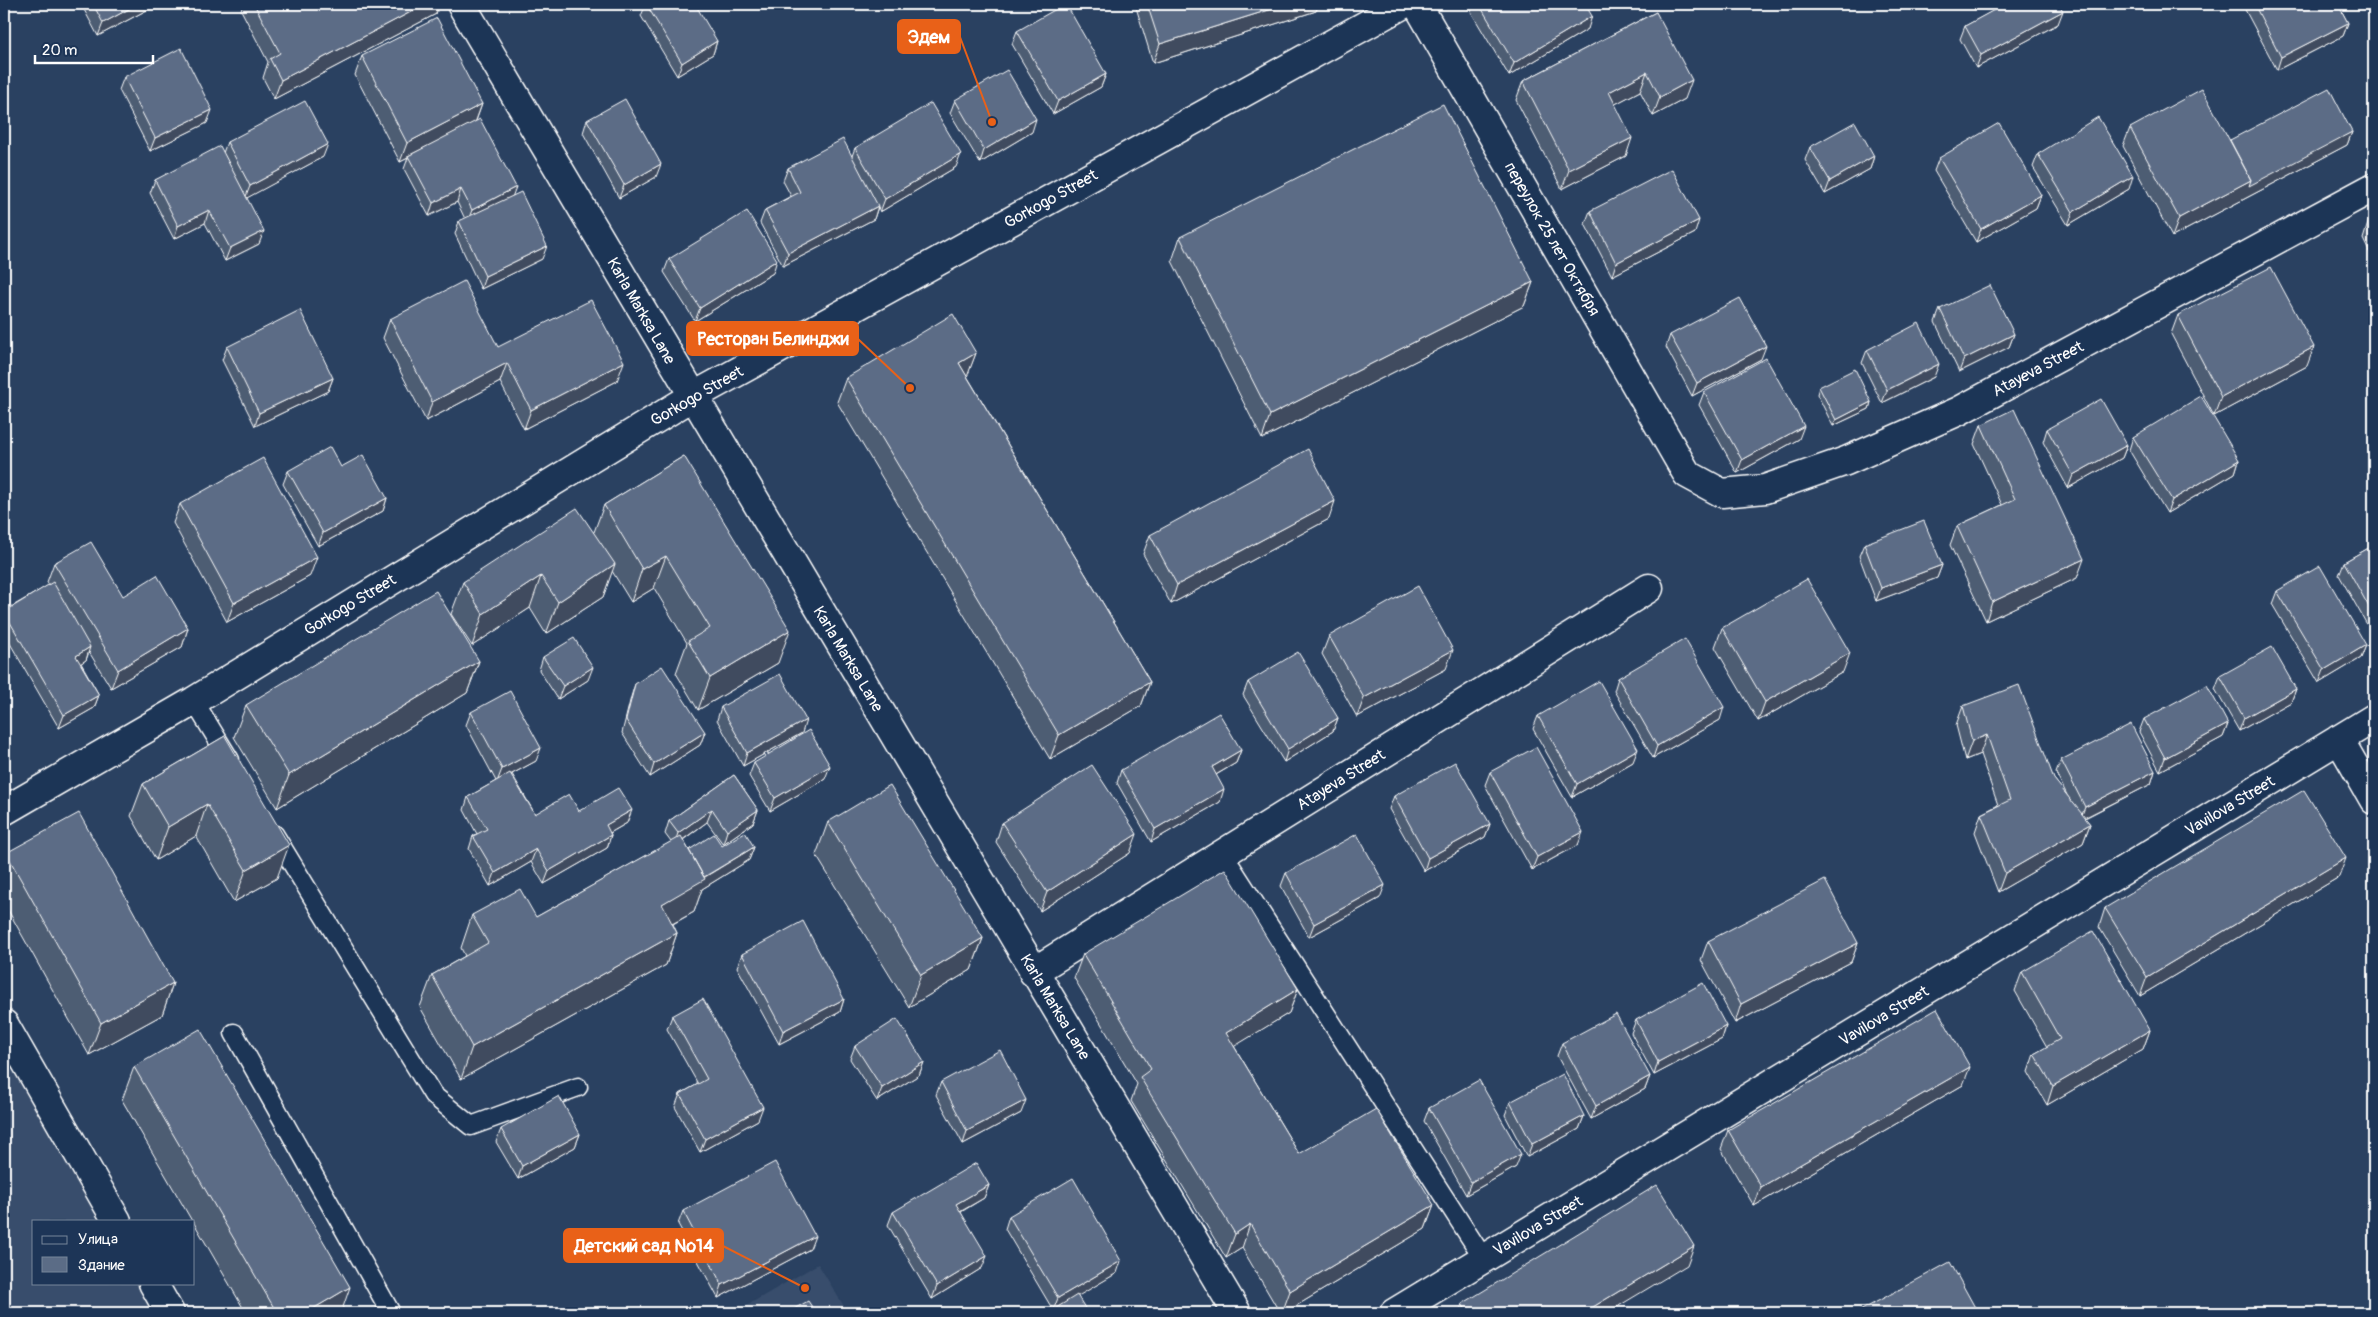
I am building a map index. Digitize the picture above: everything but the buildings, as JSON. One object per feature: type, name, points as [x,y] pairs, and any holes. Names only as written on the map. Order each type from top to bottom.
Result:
[{"type":"street","name":"Karla Marksa Lane","points":[[460,4],[1236,1313]]},
{"type":"street","name":"Gorkogo Street","points":[[4,811],[194,701],[692,397],[1404,4]]},
{"type":"street","name":"переулок 25 лет Октября","points":[[1417,4],[1687,474]]},
{"type":"street","name":"Atayeva Street","points":[[1687,474],[1722,493],[1765,489],[1846,461],[1959,410],[2374,187]]},
{"type":"street","name":"Atayeva Street","points":[[1033,972],[1649,588]]},
{"type":"street","name":"Vavilova Street","points":[[1394,1313],[2374,718]]},
{"type":"street","points":[[2339,740],[2374,800]]},
{"type":"street","points":[[4,1024],[116,1220]]},
{"type":"street","points":[[154,1284],[170,1313]]},
{"type":"lane","points":[[194,701],[240,776]]},
{"type":"lane","points":[[265,818],[434,1095],[471,1126],[578,1087]]},
{"type":"lane","points":[[1223,854],[1484,1259]]},
{"type":"lane","points":[[234,1033],[391,1313]]},
{"type":"shaded area","points":[[4,1024],[116,1220],[32,1220],[32,1284],[154,1284],[170,1313],[4,1313]]},
{"type":"shaded area","points":[[818,1264],[848,1313],[734,1313]]},
{"type":"place","name":"Эдем","points":[[992,122]]},
{"type":"place","name":"Ресторан Белинджи","points":[[910,388]]},
{"type":"place","name":"Детский сад №14","points":[[805,1288]]}]
